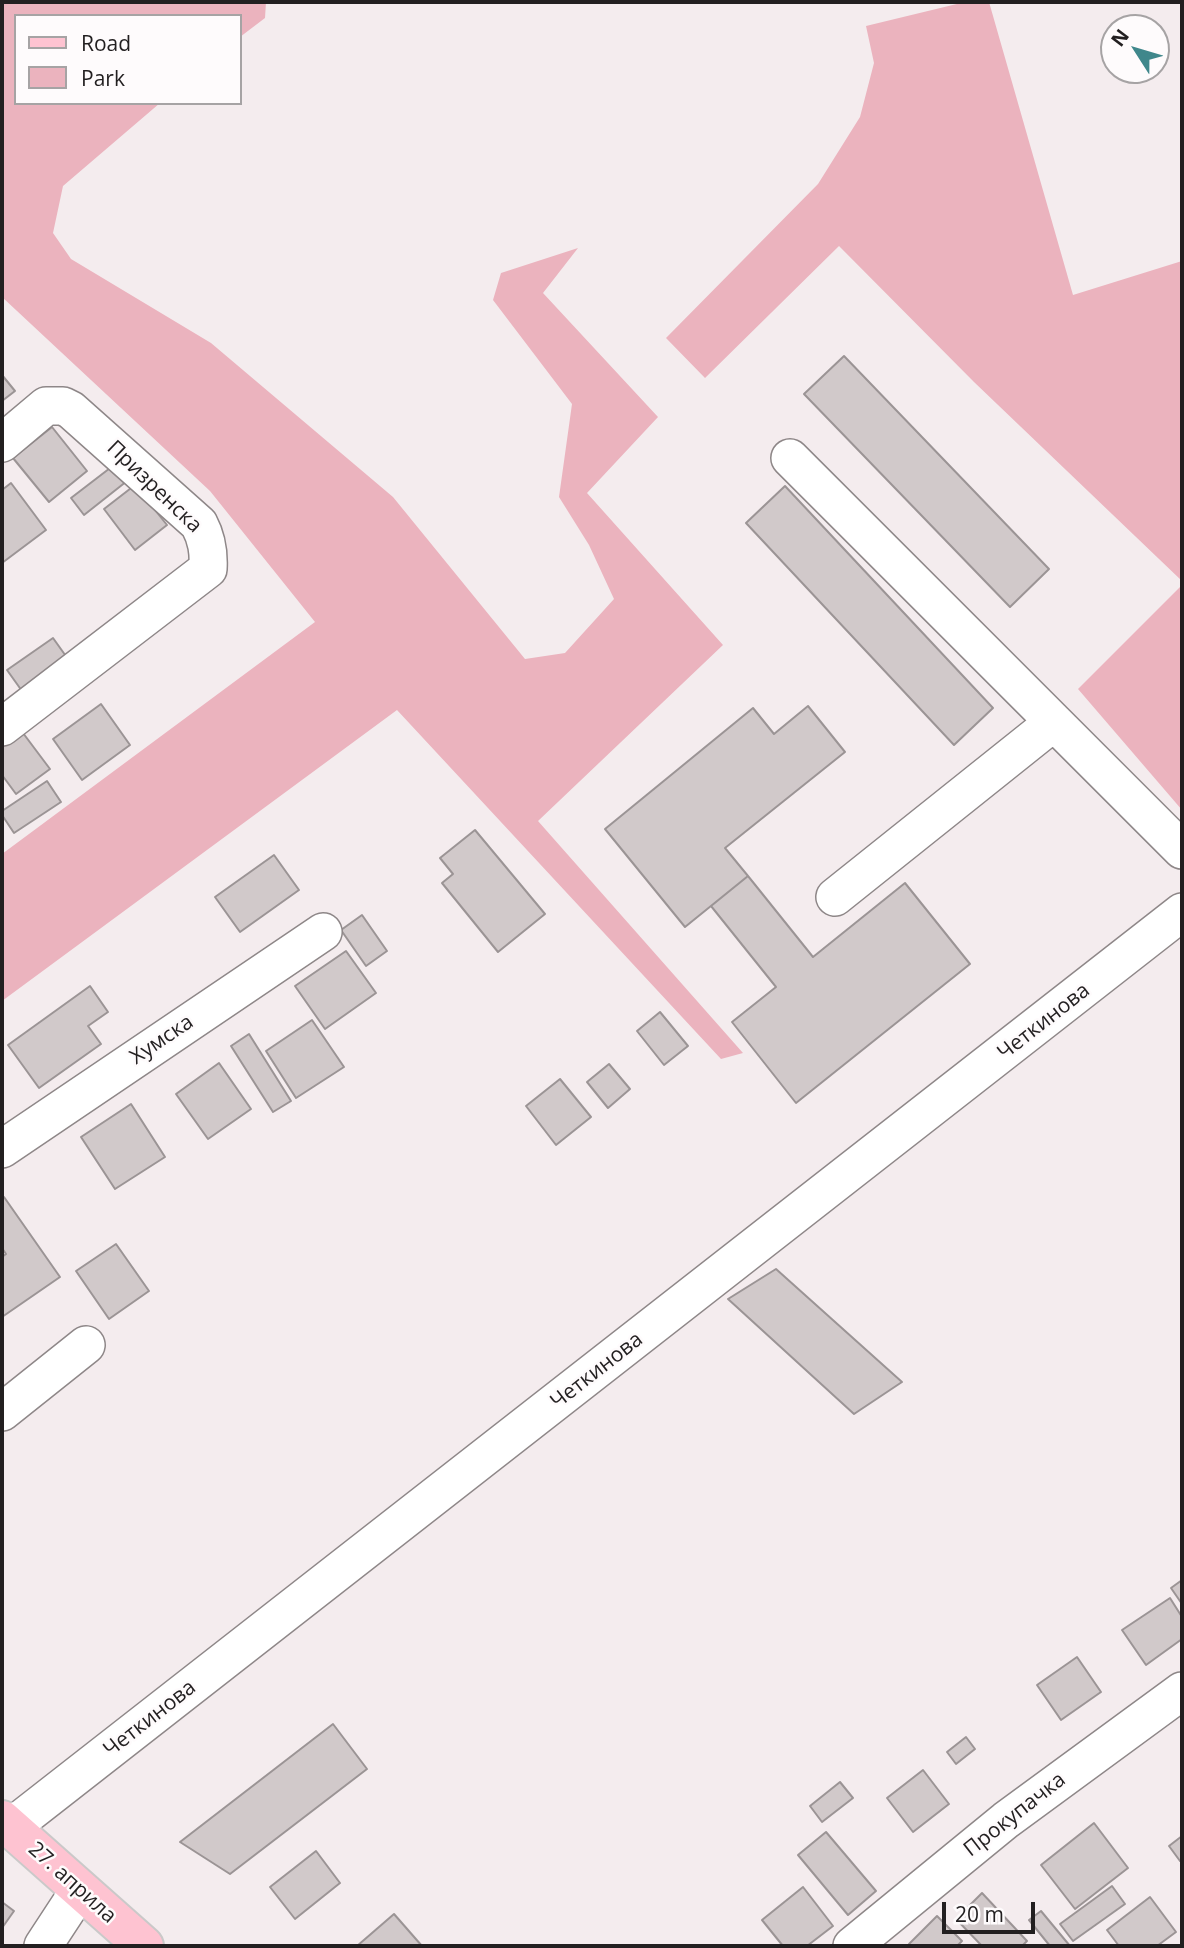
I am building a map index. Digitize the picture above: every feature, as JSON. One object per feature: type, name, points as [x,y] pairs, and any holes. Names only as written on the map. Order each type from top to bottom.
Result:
[{"type":"main road","name":"27. априла","points":[[6,1824],[144,1946]]},
{"type":"street","name":"Призренска","points":[[2,443],[46,406],[54,404],[71,410],[199,524],[208,545],[209,557],[208,569],[2,727]]},
{"type":"street","points":[[790,458],[1182,850]]},
{"type":"street","points":[[835,897],[1054,722]]},
{"type":"street","name":"Четкинова","points":[[6,1824],[1182,912]]},
{"type":"street","name":"Хумска","points":[[2,1149],[323,932]]},
{"type":"street","points":[[2,1412],[86,1345]]},
{"type":"street","name":"Прокупачка","points":[[852,1946],[1006,1820],[1182,1691]]},
{"type":"street","points":[[43,1946],[79,1891]]},
{"type":"green space","points":[[2,2],[266,2],[265,18],[242,35],[242,14],[14,14],[14,105],[158,105],[63,186],[53,233],[71,259],[211,343],[393,497],[525,659],[565,653],[614,599],[589,545],[559,497],[572,404],[493,300],[501,273],[578,248],[543,293],[658,417],[587,493],[723,645],[538,821],[743,1053],[721,1059],[397,710],[2,1001],[2,854],[315,622],[210,491],[2,297]]},
{"type":"green space","points":[[965,2],[989,2],[1073,295],[1182,261],[1182,581],[974,382],[839,246],[705,378],[666,338],[818,184],[860,117],[874,63],[866,26]]},
{"type":"green space","points":[[1182,585],[1182,810],[1078,689]]},
{"type":"building","points":[[844,356],[1049,569],[1010,607],[804,394]]},
{"type":"building","points":[[2,375],[15,391],[2,401]]},
{"type":"building","points":[[52,427],[87,471],[49,502],[13,458]]},
{"type":"building","points":[[114,465],[127,481],[84,515],[71,498]]},
{"type":"building","points":[[11,483],[46,530],[2,563],[2,490]]},
{"type":"building","points":[[135,485],[167,525],[135,550],[104,509]]},
{"type":"building","points":[[785,486],[993,708],[954,745],[746,523]]},
{"type":"building","points":[[53,638],[68,659],[22,691],[7,670]]},
{"type":"building","points":[[101,704],[130,745],[82,780],[53,739]]},
{"type":"building","points":[[808,706],[845,752],[725,848],[748,876],[685,927],[605,829],[753,708],[774,734]]},
{"type":"building","points":[[20,729],[50,769],[16,794],[2,775],[2,743]]},
{"type":"building","points":[[47,781],[61,802],[14,833],[2,811]]},
{"type":"building","points":[[475,830],[545,914],[498,952],[442,883],[453,874],[440,858]]},
{"type":"building","points":[[274,855],[299,890],[240,932],[215,897]]},
{"type":"building","points":[[748,876],[813,957],[905,883],[970,964],[796,1103],[732,1022],[776,987],[711,906]]},
{"type":"building","points":[[362,915],[387,951],[366,966],[341,930]]},
{"type":"building","points":[[346,951],[376,993],[325,1029],[295,986]]},
{"type":"building","points":[[90,986],[108,1012],[88,1026],[101,1044],[39,1088],[8,1045]]},
{"type":"building","points":[[660,1012],[688,1046],[664,1065],[637,1031]]},
{"type":"building","points":[[312,1020],[344,1067],[296,1098],[266,1051]]},
{"type":"building","points":[[249,1034],[291,1101],[273,1112],[231,1046]]},
{"type":"building","points":[[219,1063],[251,1109],[208,1139],[176,1094]]},
{"type":"building","points":[[609,1064],[630,1089],[608,1108],[587,1082]]},
{"type":"building","points":[[560,1079],[591,1117],[556,1145],[526,1106]]},
{"type":"building","points":[[131,1104],[165,1157],[115,1189],[81,1137]]},
{"type":"building","points":[[4,1197],[60,1277],[2,1317],[2,1257],[6,1254],[2,1248]]},
{"type":"building","points":[[116,1244],[149,1291],[109,1319],[76,1271]]},
{"type":"building","points":[[776,1269],[902,1382],[854,1414],[728,1299]]},
{"type":"building","points":[[1182,1580],[1182,1604],[1171,1588]]},
{"type":"building","points":[[1170,1598],[1182,1617],[1182,1639],[1146,1665],[1122,1630]]},
{"type":"building","points":[[1077,1657],[1101,1692],[1061,1720],[1037,1685]]},
{"type":"building","points":[[333,1724],[367,1769],[230,1874],[180,1842]]},
{"type":"building","points":[[966,1737],[975,1749],[956,1764],[947,1752]]},
{"type":"building","points":[[923,1770],[949,1804],[913,1832],[887,1798]]},
{"type":"building","points":[[840,1782],[853,1798],[822,1822],[810,1806]]},
{"type":"building","points":[[1094,1823],[1128,1868],[1075,1909],[1041,1865]]},
{"type":"building","points":[[826,1832],[876,1891],[848,1915],[798,1855]]},
{"type":"building","points":[[1182,1836],[1182,1859],[1180,1861],[1169,1846]]},
{"type":"building","points":[[316,1851],[340,1883],[295,1919],[270,1887]]},
{"type":"building","points":[[1112,1886],[1125,1904],[1073,1941],[1060,1924]]},
{"type":"building","points":[[803,1887],[833,1926],[807,1946],[783,1946],[762,1920]]},
{"type":"building","points":[[982,1893],[1027,1941],[1022,1946],[982,1946],[956,1919]]},
{"type":"building","points":[[1150,1897],[1176,1932],[1157,1946],[1119,1946],[1107,1930]]},
{"type":"building","points":[[2,1902],[14,1911],[2,1928]]},
{"type":"building","points":[[1041,1911],[1070,1946],[1050,1946],[1029,1920]]},
{"type":"building","points":[[394,1914],[422,1946],[357,1946]]},
{"type":"building","points":[[937,1916],[962,1941],[957,1946],[911,1946],[909,1944]]}]
